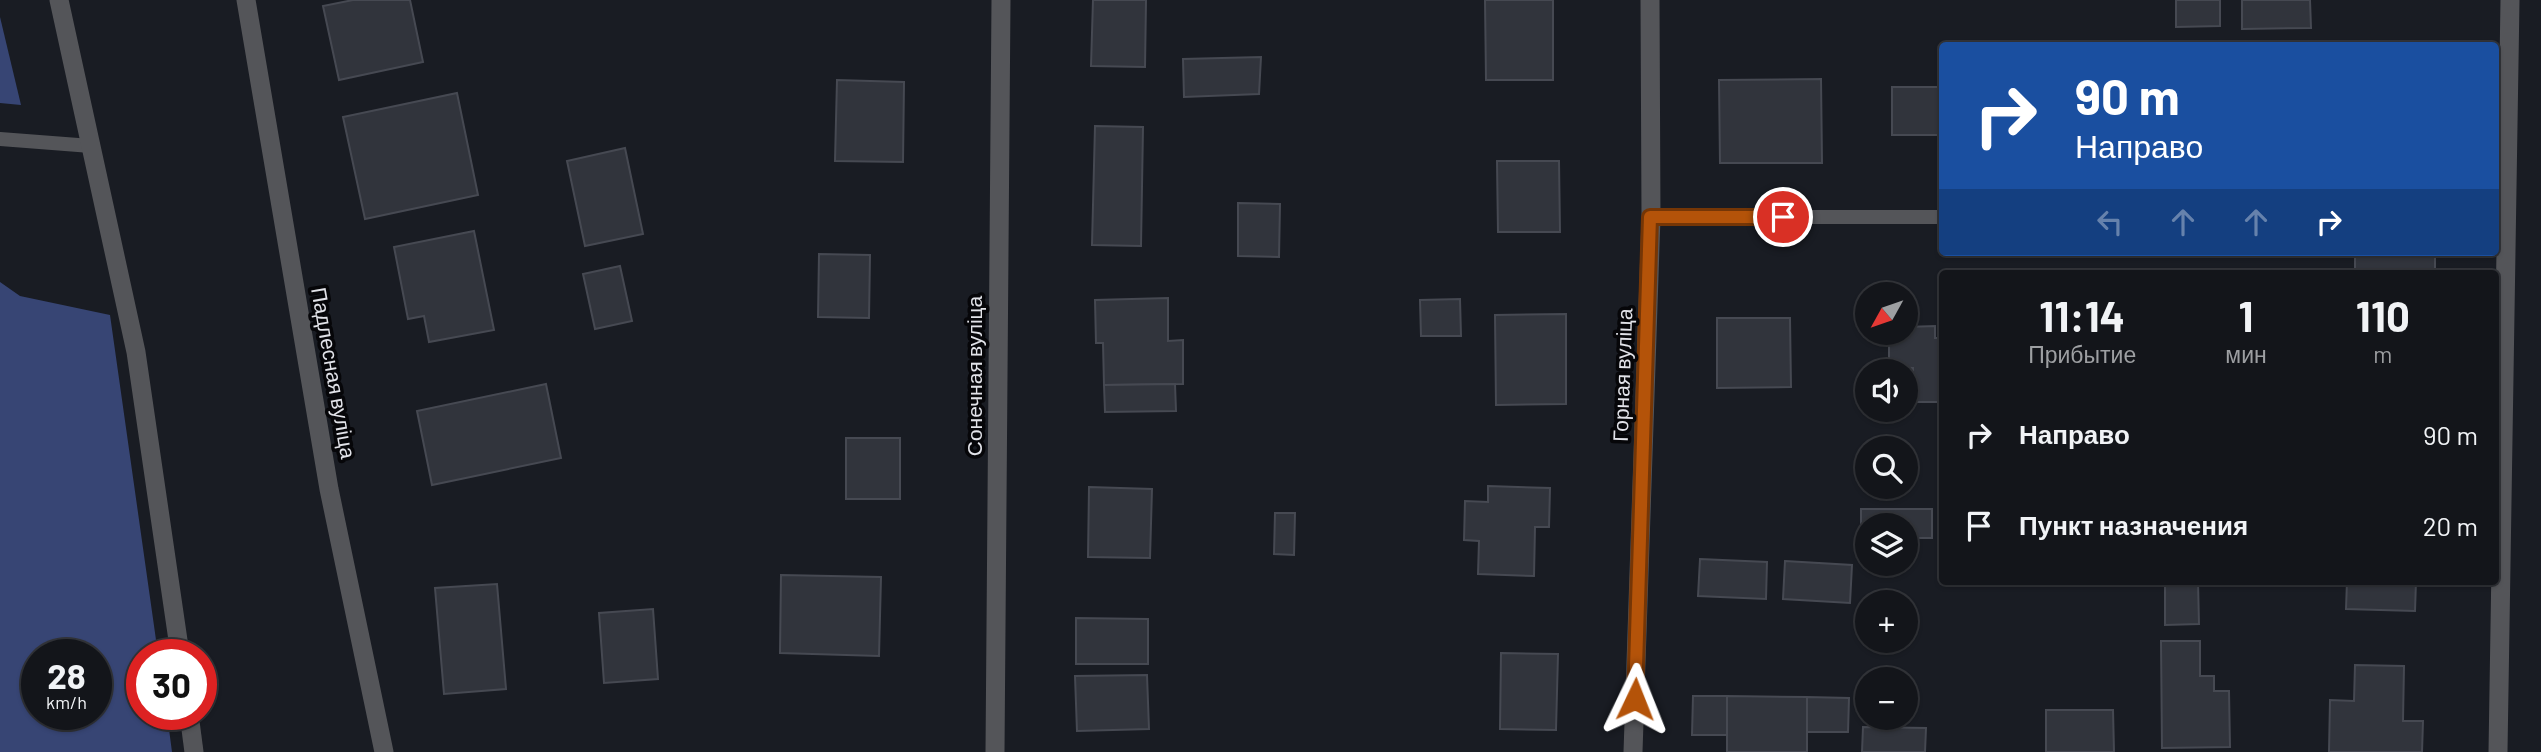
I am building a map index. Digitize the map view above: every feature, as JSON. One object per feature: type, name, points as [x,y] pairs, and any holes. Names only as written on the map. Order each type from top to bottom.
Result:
[{"type":"street","points":[[59,0],[136,352],[178,639]]},
{"type":"street","name":"Падлесная вуліца","points":[[246,0],[329,489],[384,752]]},
{"type":"street","name":"Сонечная вуліца","points":[[995,752],[1001,0]]},
{"type":"street","name":"Горная вуліца","points":[[1633,752],[1650,217],[1650,0]]},
{"type":"street","points":[[2498,752],[2510,0]]},
{"type":"street","points":[[191,730],[194,752]]},
{"type":"lane","points":[[0,139],[90,146]]},
{"type":"lane","points":[[1650,217],[1939,217]]},
{"type":"shaded area","points":[[0,17],[21,105],[0,103]]},
{"type":"shaded area","points":[[0,282],[20,296],[110,315],[156,639],[126,639],[126,730],[169,730],[172,752],[0,752]]},
{"type":"building","points":[[353,0],[410,0],[423,62],[339,80],[323,6]]},
{"type":"building","points":[[1093,0],[1146,0],[1145,67],[1091,66]]},
{"type":"building","points":[[1485,0],[1553,0],[1553,80],[1486,80]]},
{"type":"building","points":[[2176,0],[2220,0],[2220,26],[2176,27]]},
{"type":"building","points":[[2242,0],[2310,0],[2311,28],[2242,29]]},
{"type":"building","points":[[1261,57],[1259,94],[1184,97],[1183,59]]},
{"type":"building","points":[[1821,79],[1822,163],[1720,163],[1719,80]]},
{"type":"building","points":[[837,80],[904,82],[903,162],[835,161]]},
{"type":"building","points":[[1892,87],[1939,87],[1939,135],[1892,135]]},
{"type":"building","points":[[457,93],[478,195],[365,219],[343,117]]},
{"type":"building","points":[[1095,126],[1143,127],[1141,246],[1092,245]]},
{"type":"building","points":[[625,148],[643,234],[585,246],[567,161]]},
{"type":"building","points":[[1497,161],[1559,161],[1560,232],[1498,232]]},
{"type":"building","points":[[1238,203],[1280,204],[1279,257],[1238,256]]},
{"type":"building","points":[[474,231],[494,330],[429,342],[424,316],[408,319],[394,247]]},
{"type":"building","points":[[819,254],[870,255],[869,318],[818,317]]},
{"type":"building","points":[[2355,256],[2435,256],[2435,270],[2355,270]]},
{"type":"building","points":[[620,266],[632,321],[595,329],[583,274]]},
{"type":"building","points":[[1168,298],[1168,341],[1183,340],[1183,384],[1104,385],[1103,343],[1096,343],[1095,300]]},
{"type":"building","points":[[1460,299],[1461,336],[1421,336],[1420,300]]},
{"type":"building","points":[[1566,314],[1566,404],[1496,405],[1495,315]]},
{"type":"building","points":[[1717,318],[1790,318],[1791,387],[1717,388]]},
{"type":"building","points":[[1935,326],[1935,338],[1939,338],[1939,402],[1918,402],[1918,359],[1889,359],[1889,345],[1918,345],[1918,327]]},
{"type":"building","points":[[546,384],[561,458],[432,485],[417,411]]},
{"type":"building","points":[[1175,384],[1176,411],[1105,412],[1104,385]]},
{"type":"building","points":[[846,438],[900,438],[900,499],[846,499]]},
{"type":"building","points":[[1488,486],[1550,488],[1549,527],[1535,527],[1534,576],[1478,574],[1479,541],[1464,540],[1465,501],[1488,502]]},
{"type":"building","points":[[1089,487],[1152,489],[1150,558],[1088,557]]},
{"type":"building","points":[[1861,509],[1932,509],[1932,538],[1918,538],[1918,513],[1861,513]]},
{"type":"building","points":[[1275,513],[1295,513],[1294,555],[1274,554]]},
{"type":"building","points":[[1700,559],[1767,562],[1766,599],[1698,596]]},
{"type":"building","points":[[1785,561],[1852,565],[1850,603],[1783,599]]},
{"type":"building","points":[[781,575],[881,577],[879,656],[780,653]]},
{"type":"building","points":[[497,584],[506,689],[444,694],[435,588]]},
{"type":"building","points":[[2165,585],[2198,585],[2199,624],[2165,625]]},
{"type":"building","points":[[2347,585],[2416,585],[2415,611],[2346,609]]},
{"type":"building","points":[[653,609],[658,679],[604,683],[599,613]]},
{"type":"building","points":[[1076,618],[1148,619],[1148,664],[1076,664]]},
{"type":"building","points":[[2161,641],[2200,641],[2200,676],[2214,676],[2214,691],[2229,691],[2230,747],[2162,748]]},
{"type":"building","points":[[1501,653],[1558,654],[1556,730],[1500,729]]},
{"type":"building","points":[[2355,665],[2404,666],[2403,721],[2423,721],[2422,752],[2329,752],[2330,700],[2354,701]]},
{"type":"building","points":[[1147,675],[1149,729],[1077,731],[1075,676]]},
{"type":"building","points":[[1693,696],[1727,696],[1727,735],[1692,735]]},
{"type":"building","points":[[1727,696],[1807,697],[1807,752],[1727,752]]},
{"type":"building","points":[[1807,697],[1849,698],[1848,732],[1807,732]]},
{"type":"building","points":[[2046,710],[2113,710],[2114,752],[2046,752]]},
{"type":"building","points":[[1926,728],[1925,752],[1862,752],[1863,730]]},
{"type":"route","points":[[1635,699],[1650,217],[1783,217]]}]
